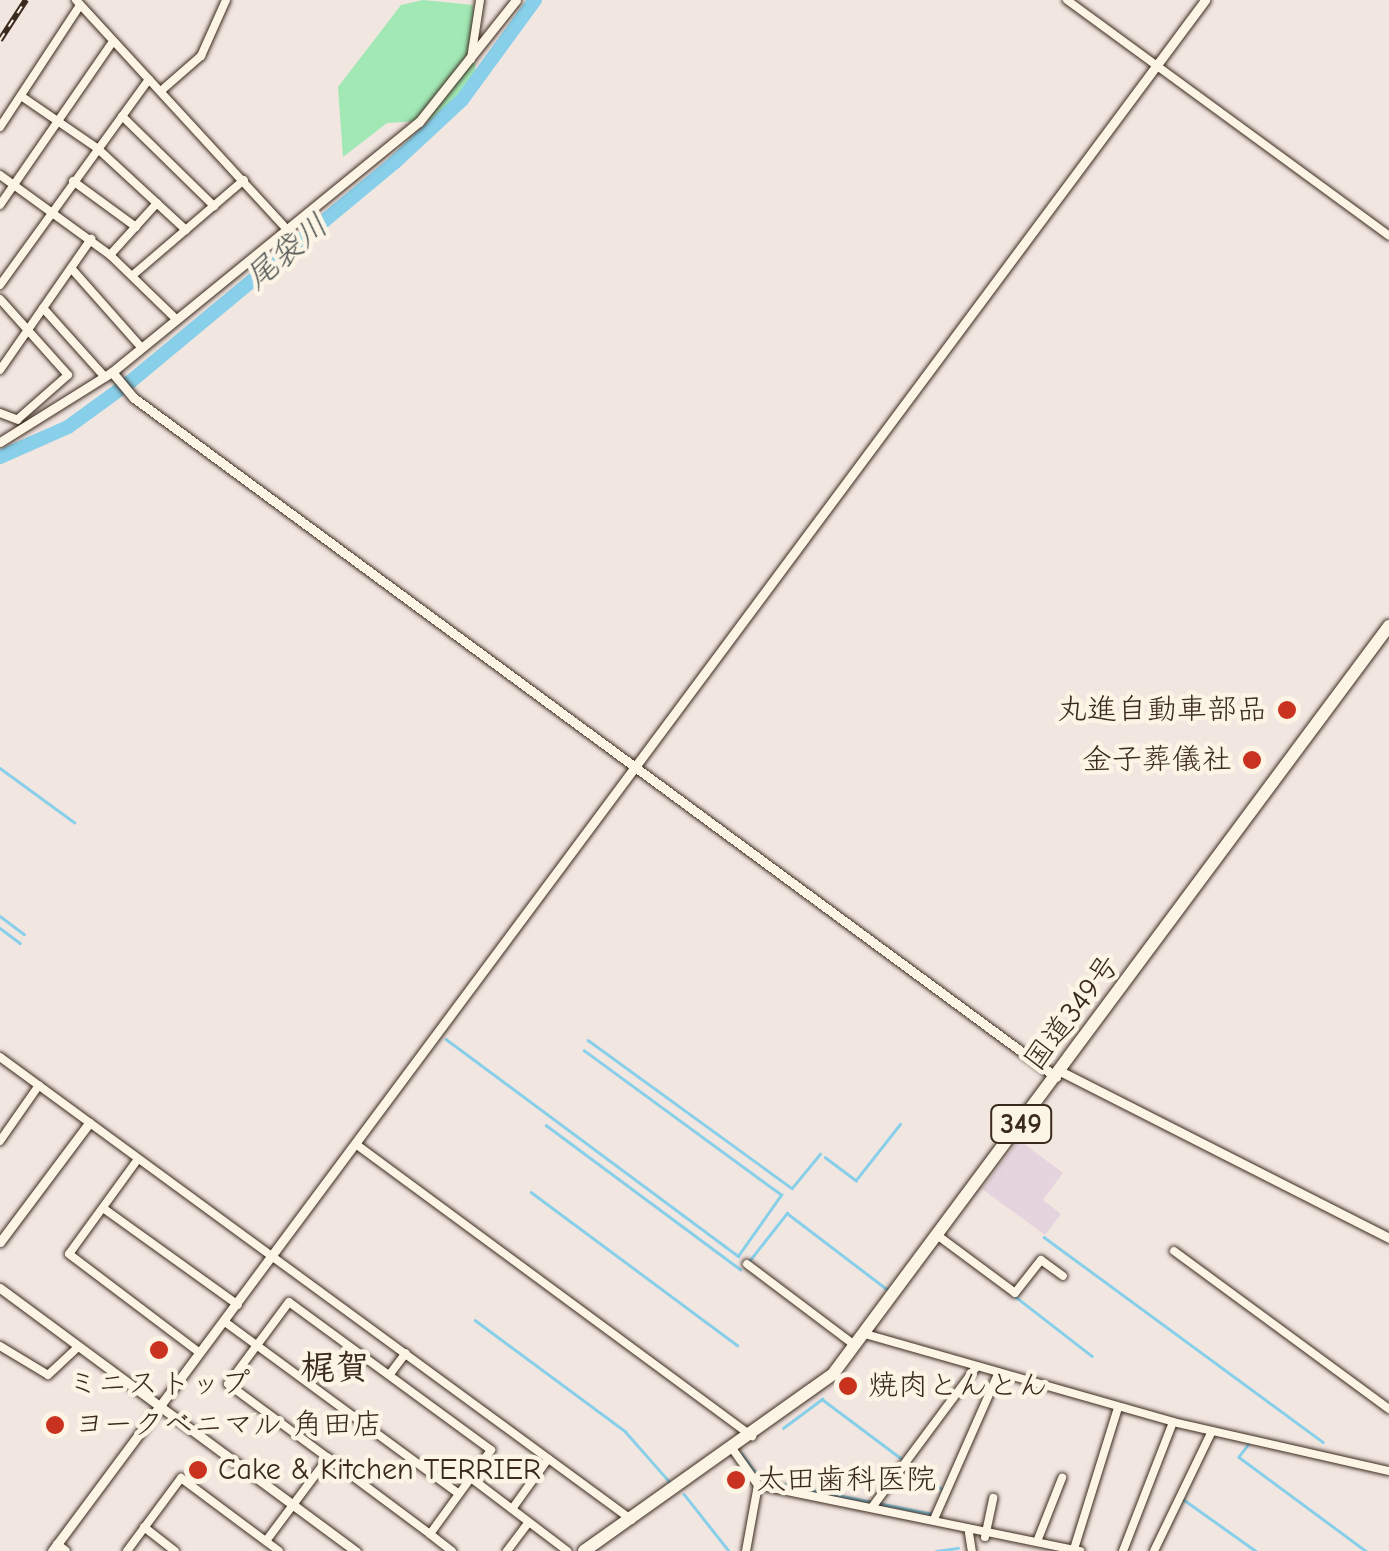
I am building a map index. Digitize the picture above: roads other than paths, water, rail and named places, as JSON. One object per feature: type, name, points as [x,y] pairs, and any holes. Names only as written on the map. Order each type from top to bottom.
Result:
[{"type":"highway","name":"国道349号","points":[[584,1551],[754,1438],[819,1389],[856,1346],[1389,626]]},
{"type":"street","points":[[162,90],[201,56],[226,0]]},
{"type":"street","points":[[471,63],[480,0]]},
{"type":"street","points":[[0,442],[112,375],[283,225],[418,122],[471,63],[516,0]]},
{"type":"street","points":[[1067,0],[1389,236]]},
{"type":"street","points":[[58,1549],[159,1406],[274,1259],[1205,0]]},
{"type":"street","points":[[0,127],[78,3],[283,225]]},
{"type":"street","points":[[0,205],[113,40]]},
{"type":"street","points":[[0,285],[149,79]]},
{"type":"street","points":[[21,96],[98,148],[186,230]]},
{"type":"street","points":[[122,116],[214,206]]},
{"type":"street","points":[[0,175],[91,239],[175,318]]},
{"type":"street","points":[[133,275],[244,180]]},
{"type":"street","points":[[73,182],[136,227]]},
{"type":"street","points":[[110,255],[158,203]]},
{"type":"street","points":[[0,370],[91,239]]},
{"type":"street","points":[[71,268],[141,347]]},
{"type":"street","points":[[0,299],[68,375],[18,419]]},
{"type":"street","points":[[43,308],[130,393],[635,768],[1058,1074],[1389,1238]]},
{"type":"street","points":[[0,413],[18,419]]},
{"type":"street","points":[[18,419],[21,431]]},
{"type":"street","points":[[0,1057],[632,1520]]},
{"type":"street","points":[[2,1135],[39,1086]]},
{"type":"street","points":[[0,1242],[89,1122]]},
{"type":"street","points":[[357,1145],[754,1438]]},
{"type":"street","points":[[138,1159],[68,1254],[200,1353]]},
{"type":"street","points":[[104,1208],[238,1305]]},
{"type":"street","points":[[938,1236],[1015,1293],[1041,1260],[1062,1276]]},
{"type":"street","points":[[1174,1251],[1389,1409]]},
{"type":"street","points":[[747,1264],[856,1346]]},
{"type":"street","points":[[0,1288],[356,1551]]},
{"type":"street","points":[[430,1534],[491,1450],[289,1302],[228,1384],[452,1551]]},
{"type":"street","points":[[225,1322],[459,1494]]},
{"type":"street","points":[[864,1334],[1118,1408],[1389,1470]]},
{"type":"street","points":[[0,1346],[48,1375],[80,1346]]},
{"type":"street","points":[[390,1374],[406,1353]]},
{"type":"street","points":[[874,1506],[977,1366]]},
{"type":"street","points":[[935,1517],[999,1372]]},
{"type":"street","points":[[758,1486],[935,1517],[985,1537],[1038,1539],[1077,1550],[1118,1408]]},
{"type":"street","points":[[1122,1551],[1173,1422]]},
{"type":"street","points":[[1153,1549],[1212,1431]]},
{"type":"street","points":[[734,1451],[758,1486],[746,1551]]},
{"type":"street","points":[[266,1541],[328,1458]]},
{"type":"street","points":[[512,1509],[548,1458]]},
{"type":"street","points":[[127,1551],[181,1478],[278,1551]]},
{"type":"street","points":[[471,1478],[567,1551]]},
{"type":"street","points":[[1038,1539],[1062,1478]]},
{"type":"street","points":[[985,1537],[993,1498]]},
{"type":"street","points":[[507,1551],[529,1522]]},
{"type":"street","points":[[144,1527],[175,1551]]},
{"type":"street","points":[[970,1532],[972,1551]]},
{"type":"waterway","name":"尾袋川","points":[[0,457],[68,427],[130,382],[395,162],[462,100],[535,0]]},
{"type":"waterway","points":[[0,768],[74,822]]},
{"type":"waterway","points":[[0,916],[24,934]]},
{"type":"waterway","points":[[0,928],[20,943]]},
{"type":"waterway","points":[[446,1039],[738,1256],[781,1195],[584,1051]]},
{"type":"waterway","points":[[588,1040],[792,1188],[820,1154]]},
{"type":"waterway","points":[[825,1157],[856,1180],[900,1124]]},
{"type":"waterway","points":[[546,1125],[740,1269]]},
{"type":"waterway","points":[[531,1192],[737,1345]]},
{"type":"waterway","points":[[750,1260],[787,1213],[888,1290]]},
{"type":"waterway","points":[[1044,1237],[1323,1442]]},
{"type":"waterway","points":[[1016,1297],[1092,1356]]},
{"type":"waterway","points":[[475,1320],[625,1431],[669,1481]]},
{"type":"waterway","points":[[783,1428],[822,1399],[942,1489]]},
{"type":"waterway","points":[[1249,1444],[1239,1457],[1366,1551]]},
{"type":"waterway","points":[[742,1454],[761,1480],[933,1514]]},
{"type":"waterway","points":[[684,1494],[729,1551]]},
{"type":"waterway","points":[[1183,1499],[1256,1551]]},
{"type":"waterway","points":[[936,1551],[958,1548]]},
{"type":"railway","points":[[0,40],[26,0]]},
{"type":"place","name":"丸進自動車部品","points":[[1287,710]]},
{"type":"place","name":"金子葬儀社","points":[[1252,760]]},
{"type":"place","name":"ミニストップ","points":[[159,1350]]},
{"type":"place","name":"焼肉とんとん","points":[[848,1386]]},
{"type":"place","name":"ヨークベニマル 角田店","points":[[55,1425]]},
{"type":"place","name":"Cake & Kitchen TERRIER","points":[[198,1470]]},
{"type":"place","name":"太田歯科医院","points":[[736,1480]]},
{"type":"district","name":"梶賀","points":[[335,1368]]}]
